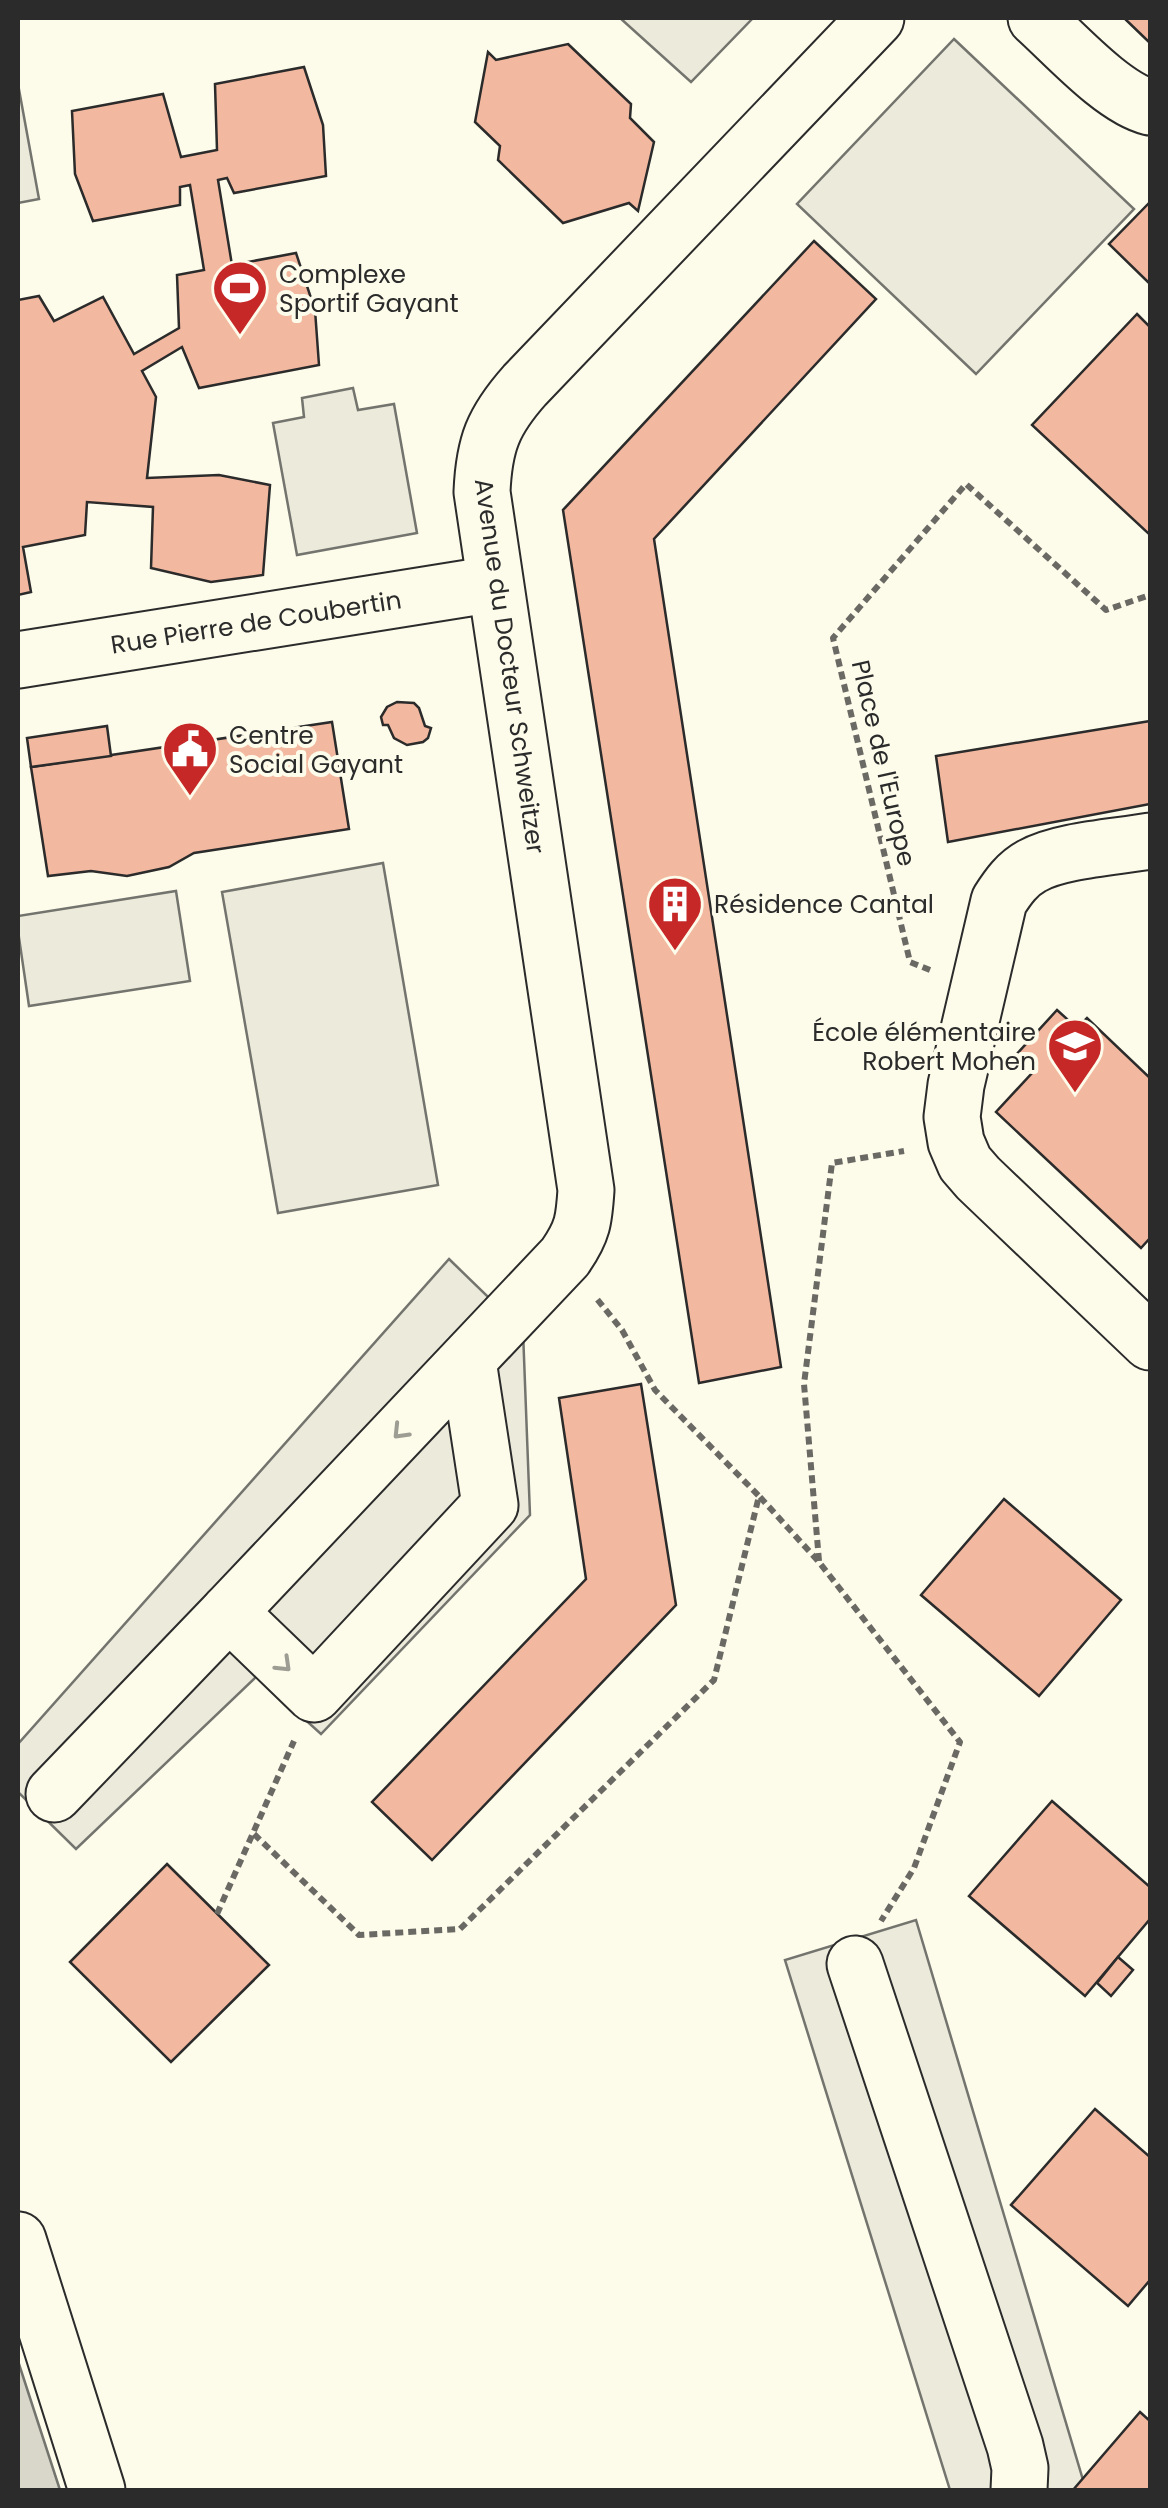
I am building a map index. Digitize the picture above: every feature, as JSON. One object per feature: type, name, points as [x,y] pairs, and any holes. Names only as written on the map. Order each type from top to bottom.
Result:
[{"type":"street","name":"Avenue du Docteur Schweitzer","points":[[54,1794],[468,1361],[580,1236],[586,1190],[494,584],[482,492],[483,462],[503,410],[876,18]]},
{"type":"street","points":[[1036,18],[1112,86],[1150,108]]},
{"type":"street","name":"Rue Pierre de Coubertin","points":[[18,660],[494,584]]},
{"type":"street","points":[[1150,841],[1052,858],[1030,866],[1010,883],[999,901],[952,1117],[956,1142],[965,1163],[978,1178],[1150,1342]]},
{"type":"street","points":[[229,1612],[314,1694],[490,1505],[468,1361]]},
{"type":"street","points":[[855,1964],[1014,2446],[1020,2468],[1019,2490]]},
{"type":"street","points":[[18,2240],[97,2490]]},
{"type":"path","name":"Place de l'Europe","points":[[978,988],[910,962],[833,638],[966,484],[1106,610],[1150,595]]},
{"type":"path","points":[[819,1562],[804,1384],[832,1164],[956,1142]]},
{"type":"path","points":[[565,1257],[622,1330],[656,1390],[819,1562],[960,1742],[914,1868],[855,1964]]},
{"type":"path","points":[[254,1834],[358,1935],[460,1929],[714,1680],[759,1496]]},
{"type":"path","points":[[217,1914],[314,1694]]},
{"type":"shaded area","points":[[620,18],[753,18],[691,82]]},
{"type":"shaded area","points":[[954,39],[1134,209],[976,374],[797,204]]},
{"type":"shaded area","points":[[18,84],[39,199],[18,203]]},
{"type":"shaded area","points":[[353,388],[358,410],[394,404],[417,533],[297,555],[273,423],[304,417],[302,398]]},
{"type":"shaded area","points":[[383,863],[438,1185],[278,1213],[222,892]]},
{"type":"shaded area","points":[[176,891],[190,981],[29,1006],[18,916]]},
{"type":"shaded area","points":[[449,1259],[523,1331],[530,1515],[321,1734],[257,1676],[76,1849],[18,1792],[18,1744]]},
{"type":"shaded area","points":[[916,1920],[1086,2490],[950,2490],[785,1960]]},
{"type":"shaded area","points":[[18,2361],[60,2490],[18,2490]]},
{"type":"building","points":[[1124,18],[1150,18],[1150,43]]},
{"type":"building","points":[[568,44],[631,104],[630,118],[654,142],[638,211],[629,203],[563,223],[498,160],[500,146],[475,122],[488,52],[496,60]]},
{"type":"building","name":"Complexe Sportif Gayant","points":[[304,67],[323,125],[326,176],[234,193],[227,178],[218,180],[232,265],[296,253],[315,310],[319,365],[199,388],[182,347],[142,371],[156,397],[147,478],[219,475],[270,485],[263,575],[211,582],[151,568],[153,507],[87,502],[85,535],[23,547],[31,592],[18,595],[18,300],[39,296],[54,321],[103,297],[134,354],[179,328],[177,275],[204,270],[190,185],[180,187],[180,205],[93,221],[75,174],[72,111],[163,94],[181,157],[217,150],[215,84]]},
{"type":"building","points":[[1150,202],[1150,284],[1109,244]]},
{"type":"building","name":"Résidence Cantal","points":[[814,241],[876,299],[654,539],[781,1367],[699,1383],[563,510]]},
{"type":"building","points":[[1137,314],[1150,327],[1150,535],[1032,425]]},
{"type":"building","points":[[397,702],[414,703],[419,708],[425,726],[431,728],[423,742],[407,745],[394,738],[388,725],[383,725],[381,717],[387,707]]},
{"type":"building","points":[[1150,721],[1150,804],[948,842],[936,756]]},
{"type":"building","name":"Centre Social Gayant","points":[[332,722],[349,829],[194,853],[169,867],[127,876],[91,871],[48,876],[31,767]]},
{"type":"building","points":[[107,726],[111,756],[31,767],[27,738]]},
{"type":"building","points":[[1057,1010],[1077,1028],[1087,1018],[1150,1078],[1150,1238],[1141,1248],[996,1112],[1032,1073],[1014,1057]]},
{"type":"building","points":[[641,1384],[676,1605],[432,1860],[372,1802],[586,1579],[559,1398]]},
{"type":"building","points":[[1004,1499],[1121,1600],[1039,1696],[921,1595]]},
{"type":"building","points":[[1052,1801],[1150,1887],[1150,1919],[1085,1996],[969,1896]]},
{"type":"building","points":[[167,1864],[269,1965],[171,2062],[70,1962]]},
{"type":"building","points":[[1118,1957],[1133,1970],[1111,1996],[1097,1983]]},
{"type":"building","points":[[1095,2109],[1150,2157],[1150,2280],[1128,2306],[1011,2205]]},
{"type":"building","points":[[1140,2412],[1150,2421],[1150,2490],[1073,2490]]},
{"type":"place","name":"Complexe Sportif Gayant","points":[[240,337]]},
{"type":"place","name":"Centre Social Gayant","points":[[190,798]]},
{"type":"place","name":"Résidence Cantal","points":[[675,953]]},
{"type":"place","name":"École élémentaire Robert Mohen","points":[[1075,1095]]}]
